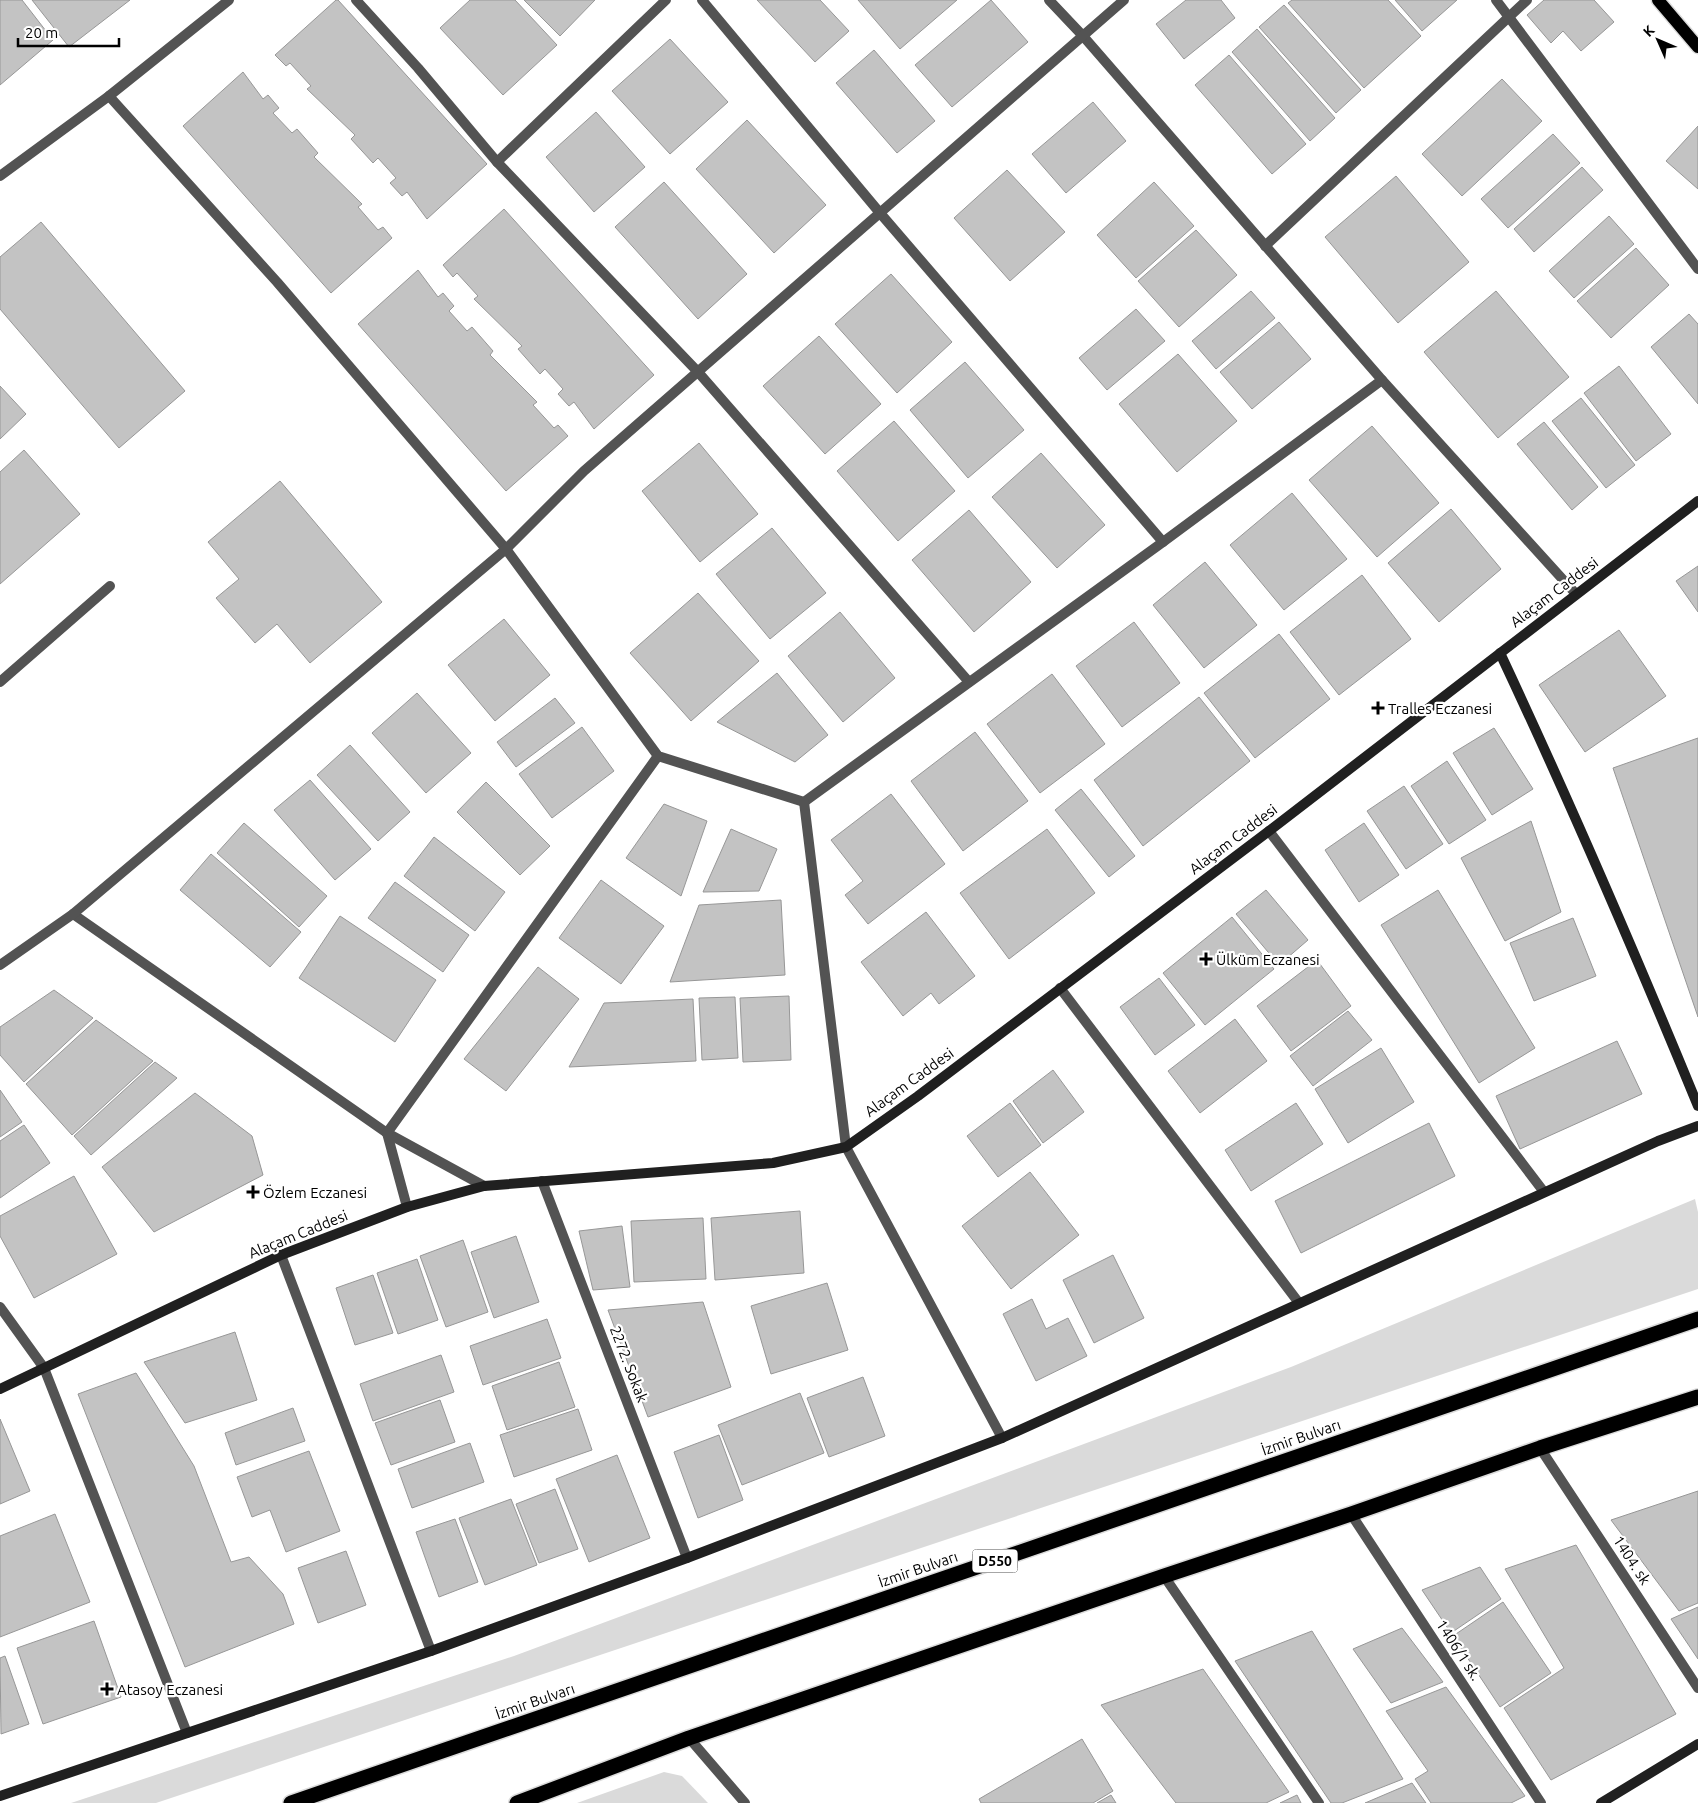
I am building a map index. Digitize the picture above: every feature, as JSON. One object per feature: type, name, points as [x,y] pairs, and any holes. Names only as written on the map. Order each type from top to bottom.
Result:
[{"type":"highway","name":"İzmir Bulvarı","points":[[291,1803],[1698,1319]]},
{"type":"highway","points":[[517,1803],[690,1738],[1540,1448],[1698,1397]]},
{"type":"main road","points":[[1658,0],[1698,47]]},
{"type":"street","points":[[0,176],[110,96],[229,0]]},
{"type":"street","points":[[356,0],[418,68],[497,162],[698,372],[969,682]]},
{"type":"street","points":[[497,162],[666,0]]},
{"type":"street","points":[[702,0],[880,213],[1163,542]]},
{"type":"street","points":[[1049,0],[1382,380],[1576,594]]},
{"type":"street","points":[[0,965],[73,914],[506,549],[584,472],[1124,0]]},
{"type":"street","points":[[1496,0],[1698,269]]},
{"type":"street","points":[[1265,246],[1527,0]]},
{"type":"street","points":[[110,96],[277,282],[506,549],[658,756],[804,802]]},
{"type":"street","points":[[804,802],[1163,542],[1382,380]]},
{"type":"street","name":"Alaçam Caddesi","points":[[0,1389],[281,1255],[408,1207],[484,1186],[773,1164],[846,1147],[918,1096],[1268,831],[1698,501]]},
{"type":"street","points":[[0,682],[110,586]]},
{"type":"street","points":[[1500,653],[1566,795],[1640,964],[1698,1106]]},
{"type":"street","points":[[386,1133],[658,756]]},
{"type":"street","points":[[804,802],[846,1147],[1002,1438]]},
{"type":"street","points":[[1268,831],[1544,1192]]},
{"type":"street","points":[[73,914],[386,1133],[484,1186]]},
{"type":"street","points":[[1060,988],[1299,1303]]},
{"type":"street","points":[[0,1796],[431,1651],[687,1558],[1002,1438],[1544,1192],[1658,1141],[1698,1126]]},
{"type":"street","points":[[386,1133],[408,1207]]},
{"type":"street","name":"2272. Sokak","points":[[542,1181],[687,1558]]},
{"type":"street","points":[[281,1255],[431,1651]]},
{"type":"street","points":[[0,1307],[44,1368],[187,1733]]},
{"type":"street","name":"1404. sk","points":[[1540,1448],[1698,1688]]},
{"type":"street","name":"1406/1 sk.","points":[[1351,1514],[1541,1803]]},
{"type":"street","points":[[1164,1576],[1319,1803]]},
{"type":"street","points":[[690,1738],[745,1803]]},
{"type":"street","points":[[1601,1803],[1698,1744]]},
{"type":"shaded area","points":[[1695,1199],[1698,1212],[1698,1289],[156,1803],[71,1803],[514,1656],[1291,1367]]},
{"type":"shaded area","points":[[664,1772],[682,1776],[708,1803],[577,1803]]},
{"type":"building","points":[[0,0],[22,0],[53,40],[0,85]]},
{"type":"building","points":[[32,0],[130,0],[69,47]]},
{"type":"building","points":[[336,0],[487,164],[427,219],[407,192],[402,196],[390,183],[396,178],[378,158],[373,163],[351,139],[355,135],[307,89],[311,86],[290,63],[286,66],[275,55]]},
{"type":"building","points":[[470,0],[515,0],[557,45],[503,95],[440,28]]},
{"type":"building","points":[[524,0],[595,0],[560,36]]},
{"type":"building","points":[[757,0],[820,0],[849,31],[815,62]]},
{"type":"building","points":[[858,0],[957,0],[900,49]]},
{"type":"building","points":[[991,0],[1028,42],[952,107],[915,65]]},
{"type":"building","points":[[1186,0],[1221,0],[1235,18],[1184,59],[1156,24]]},
{"type":"building","points":[[1292,0],[1388,0],[1421,36],[1364,88],[1288,3]]},
{"type":"building","points":[[1395,0],[1457,0],[1422,31]]},
{"type":"building","points":[[1544,0],[1594,0],[1614,22],[1581,51],[1563,31],[1551,43],[1527,15]]},
{"type":"building","points":[[1284,5],[1361,90],[1336,113],[1259,27]]},
{"type":"building","points":[[1257,29],[1335,118],[1310,141],[1232,52]]},
{"type":"building","points":[[670,39],[728,102],[670,154],[612,91]]},
{"type":"building","points":[[874,50],[935,121],[897,153],[836,83]]},
{"type":"building","points":[[1229,55],[1306,144],[1272,174],[1195,85]]},
{"type":"building","points":[[243,72],[263,99],[268,95],[279,108],[273,113],[292,133],[297,129],[318,153],[314,157],[362,204],[358,207],[378,230],[383,227],[392,238],[331,293],[183,126]]},
{"type":"building","points":[[1502,79],[1542,121],[1462,196],[1422,154]]},
{"type":"building","points":[[1093,102],[1126,141],[1066,193],[1032,154]]},
{"type":"building","points":[[596,112],[645,167],[594,212],[546,157]]},
{"type":"building","points":[[747,120],[826,205],[774,253],[696,169]]},
{"type":"building","points":[[1698,126],[1698,189],[1666,161]]},
{"type":"building","points":[[1553,134],[1580,163],[1508,228],[1481,199]]},
{"type":"building","points":[[1582,167],[1603,190],[1534,252],[1514,229]]},
{"type":"building","points":[[1007,170],[1065,232],[1010,281],[954,218]]},
{"type":"building","points":[[1396,176],[1469,262],[1398,323],[1325,237]]},
{"type":"building","points":[[664,182],[747,274],[698,319],[615,227]]},
{"type":"building","points":[[1154,182],[1194,226],[1136,278],[1097,235]]},
{"type":"building","points":[[504,209],[654,375],[594,429],[574,402],[569,406],[558,394],[563,389],[545,369],[540,374],[518,349],[522,346],[474,299],[478,296],[457,273],[453,277],[443,265]]},
{"type":"building","points":[[1609,216],[1634,244],[1574,298],[1549,271]]},
{"type":"building","points":[[41,222],[185,391],[119,448],[0,309],[0,257]]},
{"type":"building","points":[[1196,230],[1237,275],[1179,327],[1138,281]]},
{"type":"building","points":[[1636,248],[1669,285],[1611,338],[1577,301]]},
{"type":"building","points":[[418,270],[438,297],[443,293],[454,306],[449,311],[467,331],[472,327],[493,351],[490,355],[537,402],[533,405],[554,428],[558,425],[568,436],[506,491],[358,324]]},
{"type":"building","points":[[891,274],[952,342],[897,393],[835,324]]},
{"type":"building","points":[[1251,291],[1275,318],[1216,369],[1192,341]]},
{"type":"building","points":[[1496,291],[1569,377],[1498,438],[1424,352]]},
{"type":"building","points":[[1136,309],[1165,341],[1107,390],[1079,358]]},
{"type":"building","points":[[1689,314],[1698,324],[1698,404],[1651,347]]},
{"type":"building","points":[[1279,322],[1311,359],[1252,409],[1220,372]]},
{"type":"building","points":[[819,336],[881,404],[825,454],[763,386]]},
{"type":"building","points":[[1178,354],[1237,421],[1177,472],[1119,404]]},
{"type":"building","points":[[965,362],[1024,430],[968,478],[910,410]]},
{"type":"building","points":[[1619,366],[1671,434],[1636,461],[1584,393]]},
{"type":"building","points":[[0,386],[26,414],[0,439]]},
{"type":"building","points":[[1581,398],[1635,465],[1606,488],[1552,421]]},
{"type":"building","points":[[894,421],[955,491],[898,541],[837,471]]},
{"type":"building","points":[[1544,422],[1598,487],[1572,510],[1517,444]]},
{"type":"building","points":[[1372,426],[1439,503],[1377,557],[1309,480]]},
{"type":"building","points":[[699,443],[758,514],[700,562],[642,491]]},
{"type":"building","points":[[24,450],[80,514],[0,584],[0,472]]},
{"type":"building","points":[[1041,453],[1105,525],[1057,568],[992,497]]},
{"type":"building","points":[[280,481],[382,602],[310,663],[277,624],[255,643],[216,598],[239,579],[208,542]]},
{"type":"building","points":[[1292,493],[1347,559],[1284,610],[1230,545]]},
{"type":"building","points":[[1451,509],[1501,569],[1439,622],[1388,563]]},
{"type":"building","points":[[969,510],[1031,582],[974,632],[912,560]]},
{"type":"building","points":[[772,528],[826,593],[770,639],[716,574]]},
{"type":"building","points":[[1205,562],[1257,625],[1204,668],[1153,605]]},
{"type":"building","points":[[1698,566],[1698,612],[1676,581]]},
{"type":"building","points":[[1362,575],[1411,639],[1339,695],[1290,632]]},
{"type":"building","points":[[698,593],[759,661],[691,721],[630,653]]},
{"type":"building","points":[[840,612],[895,678],[843,722],[788,656]]},
{"type":"building","points":[[504,619],[550,675],[495,721],[448,665]]},
{"type":"building","points":[[1134,622],[1180,683],[1122,727],[1076,666]]},
{"type":"building","points":[[1619,630],[1666,696],[1585,752],[1539,685]]},
{"type":"building","points":[[1279,634],[1330,699],[1255,758],[1204,693]]},
{"type":"building","points":[[777,673],[828,735],[795,762],[717,722]]},
{"type":"building","points":[[1052,674],[1105,744],[1040,793],[987,724]]},
{"type":"building","points":[[417,693],[471,753],[426,793],[372,733]]},
{"type":"building","points":[[1199,697],[1250,761],[1143,846],[1094,780]]},
{"type":"building","points":[[555,698],[575,723],[516,767],[497,742]]},
{"type":"building","points":[[582,727],[614,771],[552,818],[519,774]]},
{"type":"building","points":[[1494,728],[1533,789],[1492,815],[1453,753]]},
{"type":"building","points":[[975,732],[1028,801],[963,851],[911,781]]},
{"type":"building","points":[[1698,738],[1698,1017],[1613,768]]},
{"type":"building","points":[[350,745],[410,812],[378,841],[317,775]]},
{"type":"building","points":[[1447,761],[1486,820],[1449,844],[1411,786]]},
{"type":"building","points":[[310,780],[371,849],[335,880],[274,810]]},
{"type":"building","points":[[486,782],[550,846],[520,875],[457,812]]},
{"type":"building","points":[[1404,786],[1443,844],[1406,869],[1367,811]]},
{"type":"building","points":[[1081,789],[1135,856],[1109,877],[1055,810]]},
{"type":"building","points":[[891,794],[945,864],[868,924],[845,895],[863,881],[831,840]]},
{"type":"building","points":[[664,804],[707,821],[681,896],[626,858]]},
{"type":"building","points":[[1531,821],[1561,912],[1505,941],[1461,858]]},
{"type":"building","points":[[244,823],[327,896],[299,927],[217,853]]},
{"type":"building","points":[[1364,823],[1399,875],[1359,902],[1325,850]]},
{"type":"building","points":[[731,829],[777,849],[759,891],[703,892]]},
{"type":"building","points":[[1047,829],[1095,893],[1009,959],[960,893]]},
{"type":"building","points":[[434,837],[505,892],[475,931],[404,876]]},
{"type":"building","points":[[211,854],[301,932],[270,967],[180,890]]},
{"type":"building","points":[[601,880],[664,926],[621,984],[559,938]]},
{"type":"building","points":[[395,882],[469,935],[443,972],[368,918]]},
{"type":"building","points":[[1266,890],[1308,940],[1279,965],[1236,914]]},
{"type":"building","points":[[1438,890],[1535,1048],[1479,1083],[1381,925]]},
{"type":"building","points":[[781,900],[785,975],[670,982],[699,905]]},
{"type":"building","points":[[926,912],[975,976],[939,1004],[931,993],[903,1016],[861,962]]},
{"type":"building","points":[[340,916],[436,980],[395,1042],[299,978]]},
{"type":"building","points":[[1232,917],[1274,969],[1205,1025],[1163,973]]},
{"type":"building","points":[[1573,918],[1596,976],[1534,1001],[1510,943]]},
{"type":"building","points":[[1317,960],[1351,1006],[1291,1051],[1257,1006]]},
{"type":"building","points":[[538,967],[579,999],[506,1091],[464,1059]]},
{"type":"building","points":[[1159,978],[1195,1025],[1155,1055],[1120,1007]]},
{"type":"building","points":[[54,990],[93,1018],[24,1082],[0,1055],[0,1027]]},
{"type":"building","points":[[789,996],[791,1060],[743,1062],[740,998]]},
{"type":"building","points":[[735,997],[738,1058],[702,1060],[699,998]]},
{"type":"building","points":[[693,999],[696,1061],[569,1067],[604,1003]]},
{"type":"building","points":[[1348,1011],[1372,1040],[1313,1086],[1290,1056]]},
{"type":"building","points":[[1235,1019],[1267,1061],[1200,1113],[1168,1071]]},
{"type":"building","points":[[96,1020],[153,1061],[72,1135],[26,1084]]},
{"type":"building","points":[[1617,1041],[1642,1094],[1520,1149],[1496,1096]]},
{"type":"building","points":[[1381,1048],[1414,1102],[1348,1143],[1315,1089]]},
{"type":"building","points":[[155,1062],[177,1078],[91,1155],[74,1136]]},
{"type":"building","points":[[1053,1070],[1084,1112],[1043,1143],[1013,1101]]},
{"type":"building","points":[[0,1090],[22,1122],[0,1137]]},
{"type":"building","points":[[195,1093],[252,1136],[263,1175],[154,1232],[102,1167]]},
{"type":"building","points":[[1010,1103],[1041,1145],[998,1177],[967,1136]]},
{"type":"building","points":[[1296,1103],[1323,1144],[1251,1191],[1225,1150]]},
{"type":"building","points":[[1429,1123],[1455,1176],[1301,1253],[1275,1201]]},
{"type":"building","points":[[24,1125],[50,1163],[0,1198],[0,1141]]},
{"type":"building","points":[[1030,1172],[1079,1235],[1011,1289],[962,1226]]},
{"type":"building","points":[[74,1176],[117,1254],[34,1298],[0,1236],[0,1216]]},
{"type":"building","points":[[800,1211],[804,1273],[715,1280],[711,1218]]},
{"type":"building","points":[[703,1218],[706,1279],[634,1282],[631,1221]]},
{"type":"building","points":[[622,1226],[630,1287],[593,1290],[579,1231]]},
{"type":"building","points":[[516,1236],[539,1302],[494,1318],[471,1252]]},
{"type":"building","points":[[463,1240],[488,1312],[446,1327],[420,1256]]},
{"type":"building","points":[[1113,1255],[1144,1318],[1094,1343],[1063,1280]]},
{"type":"building","points":[[417,1259],[438,1320],[398,1334],[377,1273]]},
{"type":"building","points":[[373,1275],[393,1333],[355,1345],[336,1288]]},
{"type":"building","points":[[827,1283],[848,1350],[771,1374],[751,1306]]},
{"type":"building","points":[[1032,1299],[1046,1329],[1068,1318],[1087,1356],[1036,1381],[1003,1314]]},
{"type":"building","points":[[703,1302],[731,1387],[648,1417],[608,1310]]},
{"type":"building","points":[[547,1319],[561,1358],[483,1385],[470,1346]]},
{"type":"building","points":[[235,1332],[257,1400],[185,1423],[144,1362]]},
{"type":"building","points":[[441,1355],[454,1392],[373,1421],[360,1384]]},
{"type":"building","points":[[559,1362],[575,1407],[507,1430],[492,1386]]},
{"type":"building","points":[[136,1373],[194,1466],[231,1562],[249,1557],[283,1594],[294,1624],[185,1667],[78,1394]]},
{"type":"building","points":[[863,1377],[885,1436],[829,1457],[807,1398]]},
{"type":"building","points":[[800,1393],[824,1453],[742,1485],[718,1425]]},
{"type":"building","points":[[440,1400],[455,1442],[391,1465],[375,1423]]},
{"type":"building","points":[[293,1408],[305,1441],[236,1465],[225,1433]]},
{"type":"building","points":[[578,1409],[592,1450],[514,1477],[500,1435]]},
{"type":"building","points":[[0,1419],[30,1491],[0,1504]]},
{"type":"building","points":[[719,1435],[743,1500],[698,1518],[674,1452]]},
{"type":"building","points":[[470,1443],[484,1482],[412,1508],[398,1469]]},
{"type":"building","points":[[309,1451],[340,1531],[286,1552],[270,1510],[252,1517],[237,1477]]},
{"type":"building","points":[[617,1455],[650,1538],[589,1562],[556,1479]]},
{"type":"building","points":[[555,1489],[578,1549],[539,1563],[516,1504]]},
{"type":"building","points":[[1698,1491],[1698,1603],[1679,1611],[1611,1520]]},
{"type":"building","points":[[511,1499],[537,1565],[485,1585],[459,1518]]},
{"type":"building","points":[[55,1514],[90,1602],[0,1637],[0,1536]]},
{"type":"building","points":[[455,1519],[478,1582],[439,1597],[416,1532]]},
{"type":"building","points":[[1576,1545],[1676,1714],[1551,1780],[1504,1708],[1564,1668],[1505,1569]]},
{"type":"building","points":[[346,1551],[366,1605],[318,1623],[298,1568]]},
{"type":"building","points":[[1480,1567],[1501,1599],[1451,1633],[1422,1590]]},
{"type":"building","points":[[1503,1602],[1551,1673],[1500,1707],[1453,1636]]},
{"type":"building","points":[[1698,1607],[1698,1659],[1671,1619]]},
{"type":"building","points":[[94,1621],[121,1697],[43,1724],[17,1648]]},
{"type":"building","points":[[1402,1628],[1443,1682],[1391,1703],[1353,1649]]},
{"type":"building","points":[[1312,1631],[1403,1779],[1342,1803],[1331,1803],[1235,1661]]},
{"type":"building","points":[[5,1656],[29,1724],[1,1734],[0,1658]]},
{"type":"building","points":[[1203,1669],[1289,1792],[1266,1803],[1176,1803],[1101,1705]]},
{"type":"building","points":[[1446,1687],[1525,1796],[1511,1803],[1431,1803],[1415,1779],[1428,1771],[1386,1711]]},
{"type":"building","points":[[1082,1739],[1113,1791],[1093,1803],[981,1803],[979,1799]]},
{"type":"building","points":[[1412,1783],[1426,1803],[1365,1803]]},
{"type":"building","points":[[1111,1795],[1116,1803],[1097,1803]]},
{"type":"building","points":[[1297,1795],[1301,1803],[1280,1803]]},
{"type":"place","name":"Tralles Eczanesi","points":[[1378,708]]},
{"type":"place","name":"Ülküm Eczanesi","points":[[1206,959]]},
{"type":"place","name":"Özlem Eczanesi","points":[[253,1192]]},
{"type":"place","name":"Atasoy Eczanesi","points":[[107,1689]]}]
